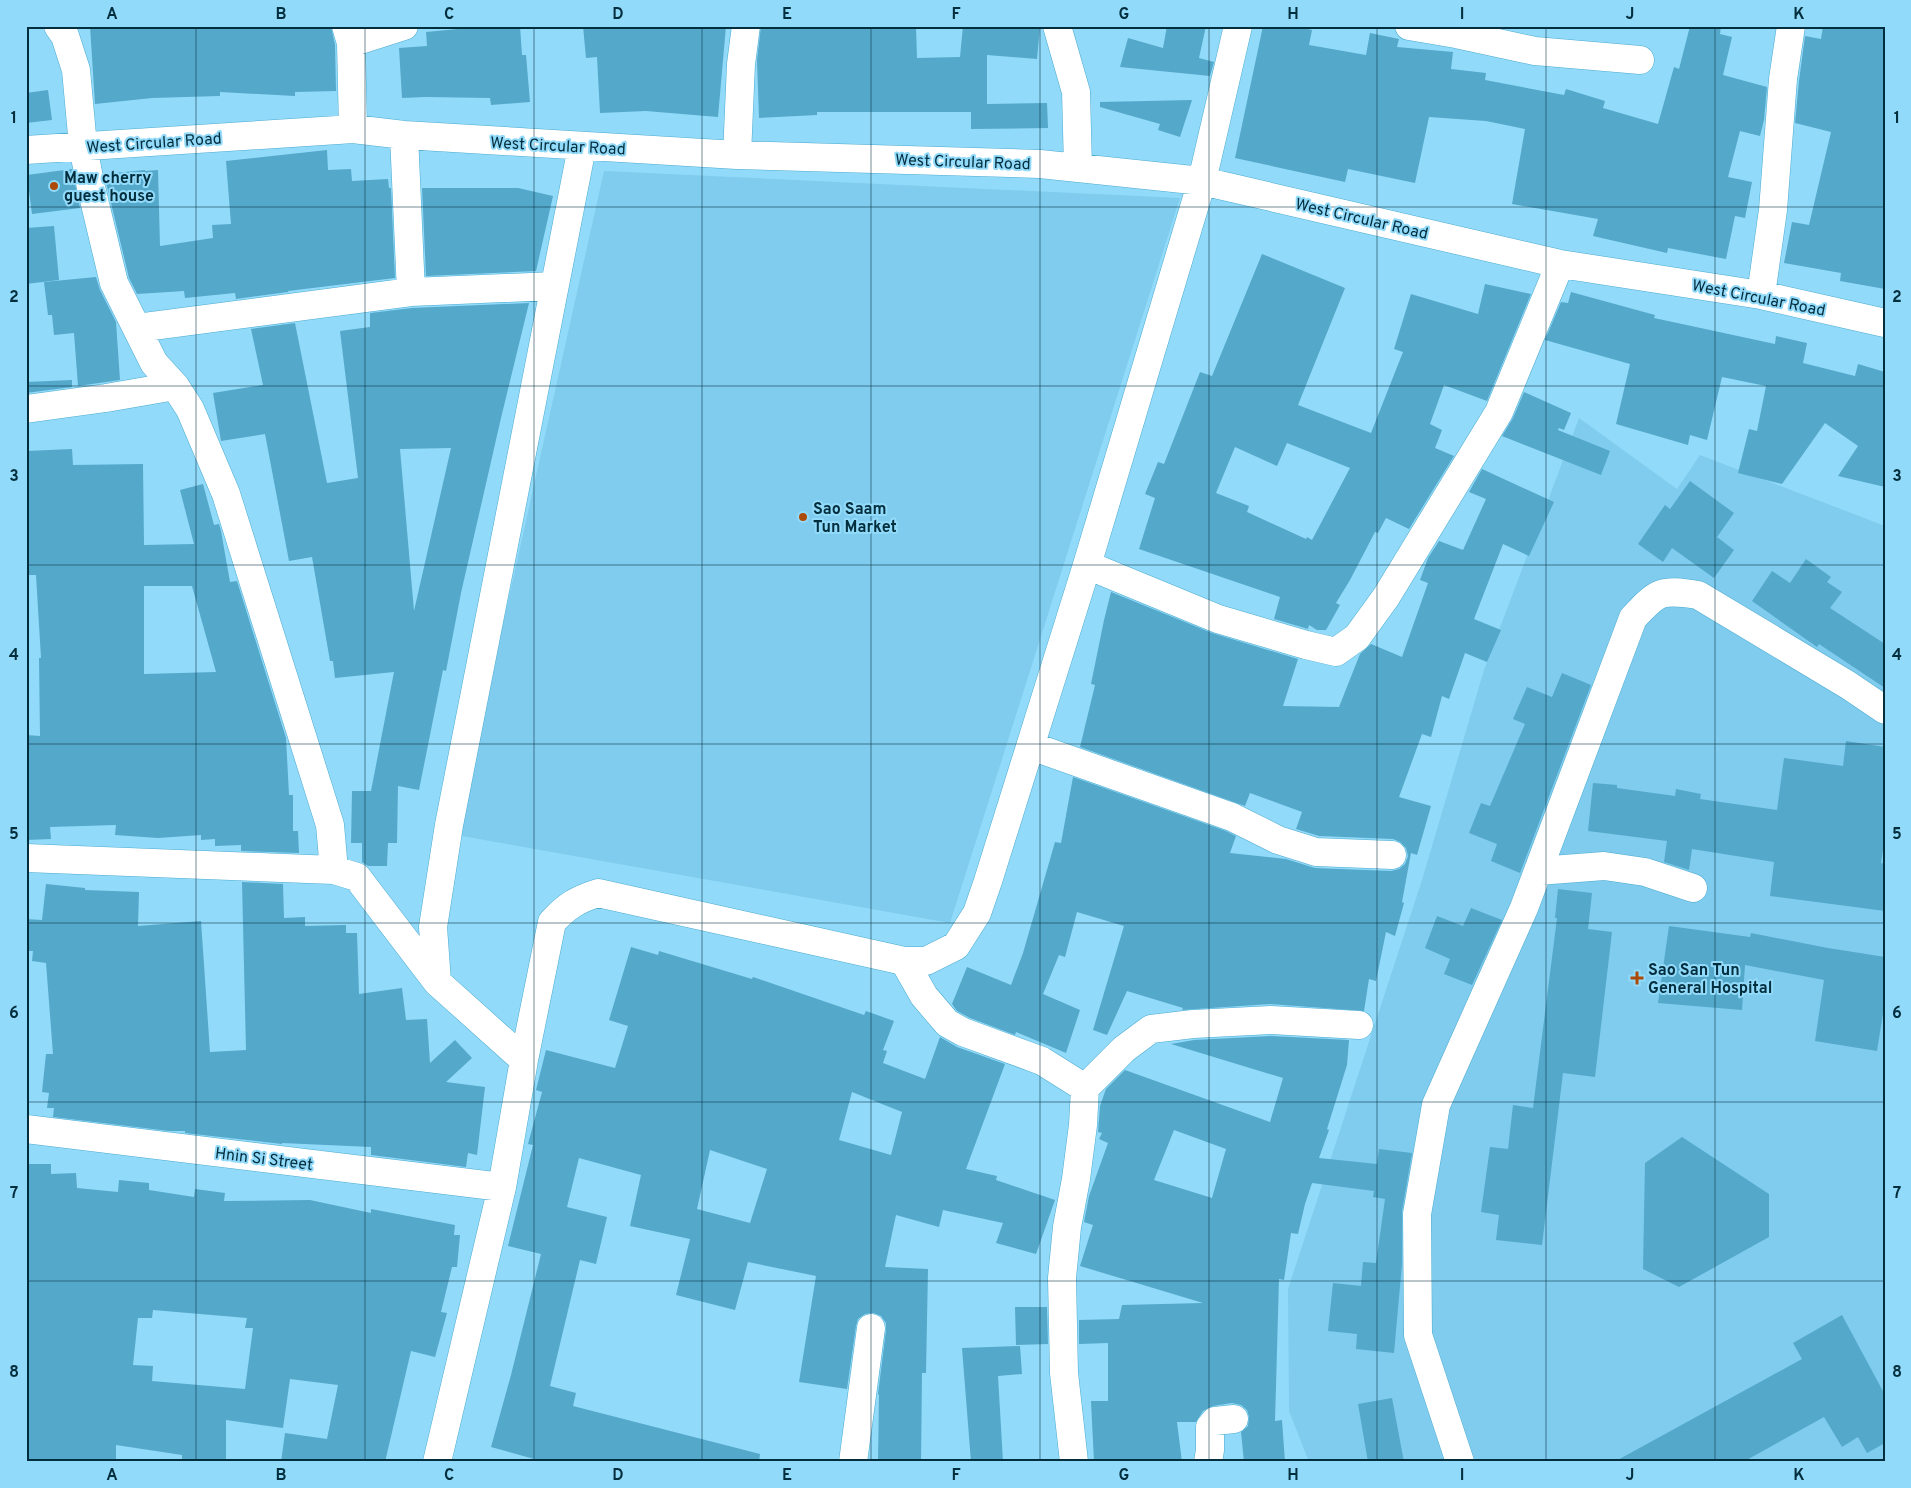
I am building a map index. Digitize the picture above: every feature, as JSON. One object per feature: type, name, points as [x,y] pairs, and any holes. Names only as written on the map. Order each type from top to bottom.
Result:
[{"type":"street","points":[[58,26],[65,36],[76,70],[90,183],[114,282],[154,363],[175,386],[190,409],[226,494],[330,825],[334,870]]},
{"type":"street","points":[[352,129],[349,35],[404,26]]},
{"type":"street","points":[[737,155],[741,64],[746,26]]},
{"type":"street","points":[[1057,26],[1076,92],[1078,167]]},
{"type":"street","points":[[437,1462],[502,1187],[524,1060],[552,922],[565,908],[578,900],[598,893],[904,961],[926,961],[956,946],[976,913],[1031,746],[1087,565],[1202,181],[1238,26]]},
{"type":"street","points":[[1409,26],[1535,51],[1640,60]]},
{"type":"street","points":[[1761,295],[1773,210],[1783,79],[1791,26]]},
{"type":"street","name":"West Circular Road","points":[[26,150],[352,129],[404,135],[582,147],[737,155],[1040,164],[1078,167],[1202,181],[1560,264],[1761,295],[1885,323]]},
{"type":"street","points":[[404,135],[411,292]]},
{"type":"street","points":[[437,982],[433,927],[449,825],[582,147]]},
{"type":"street","points":[[1087,565],[1218,619],[1336,652],[1357,637],[1386,597],[1499,412],[1560,264]]},
{"type":"street","points":[[137,328],[411,292],[554,286]]},
{"type":"street","points":[[26,408],[106,398],[175,386]]},
{"type":"street","points":[[1460,1462],[1418,1335],[1417,1214],[1436,1105],[1524,908],[1633,618],[1653,597],[1673,591],[1698,595],[1848,685],[1885,710]]},
{"type":"street","points":[[1031,746],[1232,817],[1278,840],[1316,852],[1392,855]]},
{"type":"street","points":[[26,858],[334,870],[357,877],[437,982],[524,1060]]},
{"type":"street","points":[[1538,871],[1604,866],[1645,872],[1693,888]]},
{"type":"street","points":[[904,961],[924,996],[947,1023],[963,1032],[1042,1061],[1086,1088]]},
{"type":"street","points":[[1074,1462],[1064,1373],[1062,1278],[1067,1227],[1083,1125],[1086,1088],[1124,1049],[1151,1029],[1192,1024],[1271,1020],[1359,1025]]},
{"type":"street","name":"Hnin Si Street","points":[[26,1129],[502,1187]]},
{"type":"street","points":[[853,1462],[871,1328]]},
{"type":"street","points":[[1208,1462],[1210,1427],[1215,1421],[1234,1419]]},
{"type":"shaded area","name":"Sao Saam Tun Market","points":[[604,171],[1180,198],[950,923],[456,835]]},
{"type":"shaded area","name":"Sao San Tun General Hospital","points":[[1579,418],[1677,489],[1700,455],[1885,526],[1885,1462],[1309,1462],[1289,1411],[1288,1289],[1422,880],[1484,670]]},
{"type":"building","points":[[90,26],[331,26],[335,45],[336,91],[295,92],[295,96],[220,92],[220,96],[152,98],[95,104]]},
{"type":"building","points":[[490,26],[520,26],[522,55],[526,55],[530,102],[491,105],[490,98],[402,98],[399,48],[427,46],[426,32]]},
{"type":"building","points":[[583,26],[726,26],[718,117],[646,111],[600,113],[597,57],[586,58]]},
{"type":"building","points":[[761,26],[916,26],[917,58],[960,57],[963,26],[1040,26],[1037,59],[987,55],[987,104],[1047,103],[1048,128],[971,129],[971,112],[817,112],[817,115],[759,118],[757,60]]},
{"type":"building","points":[[1167,26],[1206,26],[1199,58],[1214,62],[1210,76],[1120,67],[1128,38],[1163,48]]},
{"type":"building","points":[[1263,26],[1294,26],[1312,30],[1309,45],[1366,55],[1370,33],[1399,39],[1397,47],[1453,52],[1451,69],[1486,73],[1485,80],[1564,95],[1566,89],[1605,101],[1603,108],[1658,124],[1674,67],[1679,69],[1690,26],[1721,26],[1720,34],[1732,37],[1723,75],[1767,87],[1764,120],[1760,136],[1740,131],[1728,177],[1752,182],[1745,218],[1735,216],[1726,259],[1668,248],[1667,253],[1593,236],[1598,219],[1512,204],[1525,129],[1486,121],[1429,117],[1415,183],[1348,169],[1345,182],[1235,158]]},
{"type":"building","points":[[1823,26],[1885,26],[1885,289],[1840,281],[1841,273],[1784,263],[1792,222],[1809,225],[1831,132],[1795,123],[1805,36],[1821,39]]},
{"type":"building","points":[[48,90],[52,120],[26,123],[26,93]]},
{"type":"building","points":[[1192,100],[1180,137],[1158,130],[1160,124],[1100,107],[1100,102]]},
{"type":"building","points":[[327,150],[328,170],[351,169],[352,181],[388,179],[389,188],[391,188],[395,278],[236,299],[235,293],[185,298],[184,291],[137,294],[129,278],[104,174],[158,170],[160,246],[213,238],[212,225],[231,224],[226,161]]},
{"type":"building","points":[[72,169],[80,208],[32,214],[27,175]]},
{"type":"building","points":[[422,188],[518,188],[553,196],[536,271],[426,276]]},
{"type":"building","points":[[54,226],[59,280],[26,284],[26,228]]},
{"type":"building","points":[[1262,254],[1345,288],[1298,405],[1371,433],[1403,352],[1394,349],[1411,294],[1478,314],[1485,284],[1531,294],[1487,401],[1444,385],[1430,424],[1442,430],[1435,448],[1454,456],[1409,529],[1386,518],[1378,533],[1375,532],[1336,603],[1340,605],[1326,630],[1317,630],[1309,625],[1308,629],[1274,619],[1280,597],[1139,549],[1155,498],[1145,494],[1158,462],[1164,464],[1200,372],[1212,376]],"holes":[[[1287,443],[1350,468],[1312,540],[1247,512],[1249,506],[1216,493],[1235,447],[1277,466]]]},
{"type":"building","points":[[96,277],[100,290],[116,322],[120,380],[78,386],[74,333],[54,335],[52,315],[48,315],[44,282]]},
{"type":"building","points":[[1571,292],[1655,315],[1654,318],[1775,344],[1776,336],[1807,343],[1803,363],[1855,376],[1858,364],[1885,372],[1885,487],[1838,476],[1858,446],[1825,423],[1782,484],[1738,473],[1749,429],[1757,431],[1766,386],[1722,377],[1707,440],[1690,435],[1688,445],[1616,424],[1630,364],[1545,340],[1561,302],[1568,303]]},
{"type":"building","points":[[529,303],[461,593],[446,671],[443,670],[419,790],[398,786],[397,843],[388,843],[387,866],[368,866],[362,862],[362,843],[351,843],[352,791],[371,791],[394,672],[335,678],[333,661],[330,661],[312,557],[289,561],[265,434],[221,441],[213,393],[263,385],[251,329],[295,323],[327,483],[358,478],[340,331],[370,327],[370,313],[412,308]],"holes":[[[451,448],[414,611],[400,449]]]},
{"type":"building","points":[[72,380],[72,387],[26,393],[26,382]]},
{"type":"building","points":[[1524,392],[1571,413],[1564,430],[1559,428],[1558,430],[1610,451],[1601,475],[1502,436],[1513,418]]},
{"type":"building","points":[[72,449],[73,465],[143,464],[144,545],[194,544],[180,490],[203,484],[214,525],[219,524],[221,531],[230,582],[237,581],[286,738],[289,795],[293,795],[293,831],[298,831],[299,853],[241,851],[241,845],[215,846],[215,839],[201,840],[201,835],[158,838],[115,835],[116,825],[50,827],[51,839],[26,840],[26,735],[40,736],[39,658],[41,658],[36,575],[26,575],[26,451]],"holes":[[[144,586],[192,586],[216,672],[144,674]]]},
{"type":"building","points":[[1482,469],[1554,502],[1529,556],[1503,544],[1474,619],[1501,630],[1487,662],[1465,653],[1449,699],[1442,696],[1431,737],[1422,734],[1399,797],[1431,806],[1417,855],[1411,853],[1402,902],[1404,903],[1395,936],[1386,932],[1376,981],[1369,979],[1364,1011],[1270,1004],[1182,1010],[1183,1008],[1127,991],[1107,1035],[1093,1030],[1124,926],[1077,912],[1065,957],[1059,955],[1043,994],[1080,1010],[1066,1053],[1016,1032],[1015,1035],[970,1018],[957,1011],[952,1004],[967,967],[1011,985],[1023,953],[1055,842],[1061,843],[1073,777],[1226,831],[1236,836],[1230,853],[1286,859],[1315,868],[1391,871],[1399,869],[1405,864],[1408,856],[1406,848],[1400,842],[1393,839],[1319,836],[1296,829],[1302,812],[1250,793],[1245,806],[1080,747],[1095,685],[1091,684],[1111,592],[1212,633],[1298,659],[1283,706],[1339,707],[1360,654],[1371,644],[1402,657],[1428,583],[1420,580],[1428,558],[1439,541],[1463,550],[1486,499],[1469,492]]},
{"type":"building","points":[[1690,481],[1734,513],[1717,537],[1734,550],[1714,578],[1672,548],[1663,562],[1638,544],[1665,505],[1670,509]]},
{"type":"building","points":[[1806,559],[1831,577],[1827,582],[1842,592],[1830,608],[1885,644],[1885,688],[1819,644],[1817,647],[1752,601],[1772,571],[1790,583]]},
{"type":"building","points":[[1562,673],[1591,685],[1520,873],[1491,861],[1497,844],[1469,833],[1481,803],[1490,806],[1525,724],[1513,719],[1527,687],[1552,697]]},
{"type":"building","points":[[1846,741],[1885,747],[1885,836],[1881,863],[1885,864],[1885,911],[1770,896],[1774,862],[1692,849],[1689,870],[1664,862],[1667,841],[1588,831],[1593,783],[1617,785],[1617,788],[1675,796],[1676,789],[1701,794],[1700,799],[1777,810],[1784,758],[1843,766]]},
{"type":"building","points":[[242,882],[283,884],[284,918],[305,917],[305,926],[346,925],[346,933],[357,933],[359,994],[402,988],[406,1020],[427,1019],[430,1063],[455,1040],[472,1058],[446,1082],[485,1087],[477,1155],[468,1153],[466,1167],[371,1155],[371,1147],[282,1144],[185,1133],[185,1131],[169,1131],[53,1117],[54,1108],[47,1108],[49,1093],[42,1092],[46,1054],[53,1054],[46,963],[32,961],[33,951],[26,951],[26,919],[42,920],[46,884],[85,888],[85,890],[139,892],[138,926],[201,921],[210,1052],[246,1050]]},
{"type":"building","points":[[1558,889],[1592,893],[1588,929],[1612,932],[1595,1077],[1563,1073],[1542,1245],[1496,1240],[1499,1215],[1481,1212],[1490,1147],[1508,1149],[1513,1105],[1533,1108],[1557,918],[1555,918]]},
{"type":"building","points":[[1471,908],[1502,920],[1472,985],[1444,974],[1450,959],[1425,948],[1437,916],[1463,926]]},
{"type":"building","points":[[1669,926],[1750,937],[1751,933],[1885,957],[1885,1001],[1877,1051],[1815,1041],[1824,980],[1745,965],[1742,1010],[1658,1003]]},
{"type":"building","points":[[631,947],[658,955],[659,951],[752,979],[753,977],[864,1015],[866,1011],[894,1021],[883,1050],[887,1051],[883,1063],[925,1079],[940,1037],[957,1047],[1005,1064],[966,1169],[997,1176],[996,1180],[1055,1200],[1036,1254],[996,1243],[1003,1223],[943,1210],[939,1227],[896,1215],[885,1267],[928,1269],[926,1373],[922,1373],[921,1462],[878,1462],[878,1394],[886,1330],[886,1323],[881,1316],[873,1313],[865,1314],[858,1319],[847,1389],[799,1382],[816,1276],[748,1262],[735,1310],[676,1295],[690,1239],[630,1226],[641,1175],[579,1158],[567,1207],[607,1217],[596,1264],[580,1260],[550,1386],[576,1393],[573,1406],[760,1454],[759,1462],[545,1462],[491,1447],[541,1254],[508,1246],[533,1145],[528,1144],[542,1092],[536,1090],[546,1050],[615,1068],[628,1026],[609,1020]],"holes":[[[852,1092],[902,1112],[891,1155],[839,1140]],[[710,1150],[767,1169],[750,1223],[697,1209]]]},
{"type":"building","points":[[1271,1036],[1349,1040],[1347,1065],[1327,1129],[1329,1130],[1319,1158],[1377,1164],[1379,1149],[1412,1153],[1402,1211],[1402,1264],[1394,1353],[1356,1349],[1357,1334],[1328,1331],[1333,1283],[1361,1286],[1363,1262],[1376,1263],[1385,1199],[1373,1197],[1374,1191],[1312,1183],[1298,1234],[1291,1233],[1284,1280],[1279,1279],[1275,1421],[1282,1420],[1285,1462],[1244,1462],[1241,1432],[1248,1426],[1249,1417],[1247,1410],[1241,1405],[1232,1403],[1213,1406],[1203,1411],[1196,1422],[1177,1422],[1182,1462],[1094,1462],[1091,1401],[1108,1401],[1108,1343],[1079,1344],[1079,1320],[1119,1319],[1122,1305],[1203,1303],[1080,1266],[1093,1225],[1084,1222],[1089,1196],[1108,1143],[1099,1139],[1102,1133],[1098,1132],[1100,1106],[1106,1089],[1125,1070],[1270,1122],[1283,1078],[1171,1044],[1194,1040]],"holes":[[[1174,1130],[1226,1149],[1212,1198],[1154,1180]]]},
{"type":"building","points":[[1682,1137],[1769,1194],[1769,1237],[1679,1287],[1643,1269],[1645,1163]]},
{"type":"building","points":[[26,1164],[51,1164],[51,1174],[76,1173],[77,1188],[118,1192],[119,1180],[149,1183],[149,1190],[194,1197],[195,1189],[225,1193],[224,1201],[310,1200],[371,1213],[371,1209],[455,1225],[454,1235],[460,1235],[457,1267],[452,1267],[441,1312],[447,1313],[435,1357],[411,1351],[385,1462],[281,1462],[285,1433],[327,1439],[338,1385],[290,1379],[283,1428],[226,1420],[226,1462],[182,1462],[182,1455],[116,1445],[116,1462],[26,1462],[28,1383],[26,1383]],"holes":[[[153,1310],[247,1318],[245,1328],[253,1328],[245,1389],[152,1381],[153,1366],[133,1365],[138,1318],[152,1318]]]},
{"type":"building","points":[[1015,1307],[1047,1307],[1048,1344],[1016,1345]]},
{"type":"building","points":[[1842,1315],[1885,1395],[1885,1443],[1867,1453],[1858,1437],[1842,1447],[1824,1417],[1743,1462],[1614,1462],[1802,1359],[1793,1343]]},
{"type":"building","points":[[1020,1346],[1022,1374],[998,1376],[1003,1462],[971,1462],[962,1348]]},
{"type":"building","points":[[1392,1398],[1404,1462],[1368,1462],[1358,1404]]},
{"type":"place","name":"Maw cherry guest house","points":[[54,186]]},
{"type":"place","name":"Sao Saam Tun Market","points":[[803,517]]},
{"type":"place","name":"Sao San Tun General Hospital","points":[[1637,978]]}]
